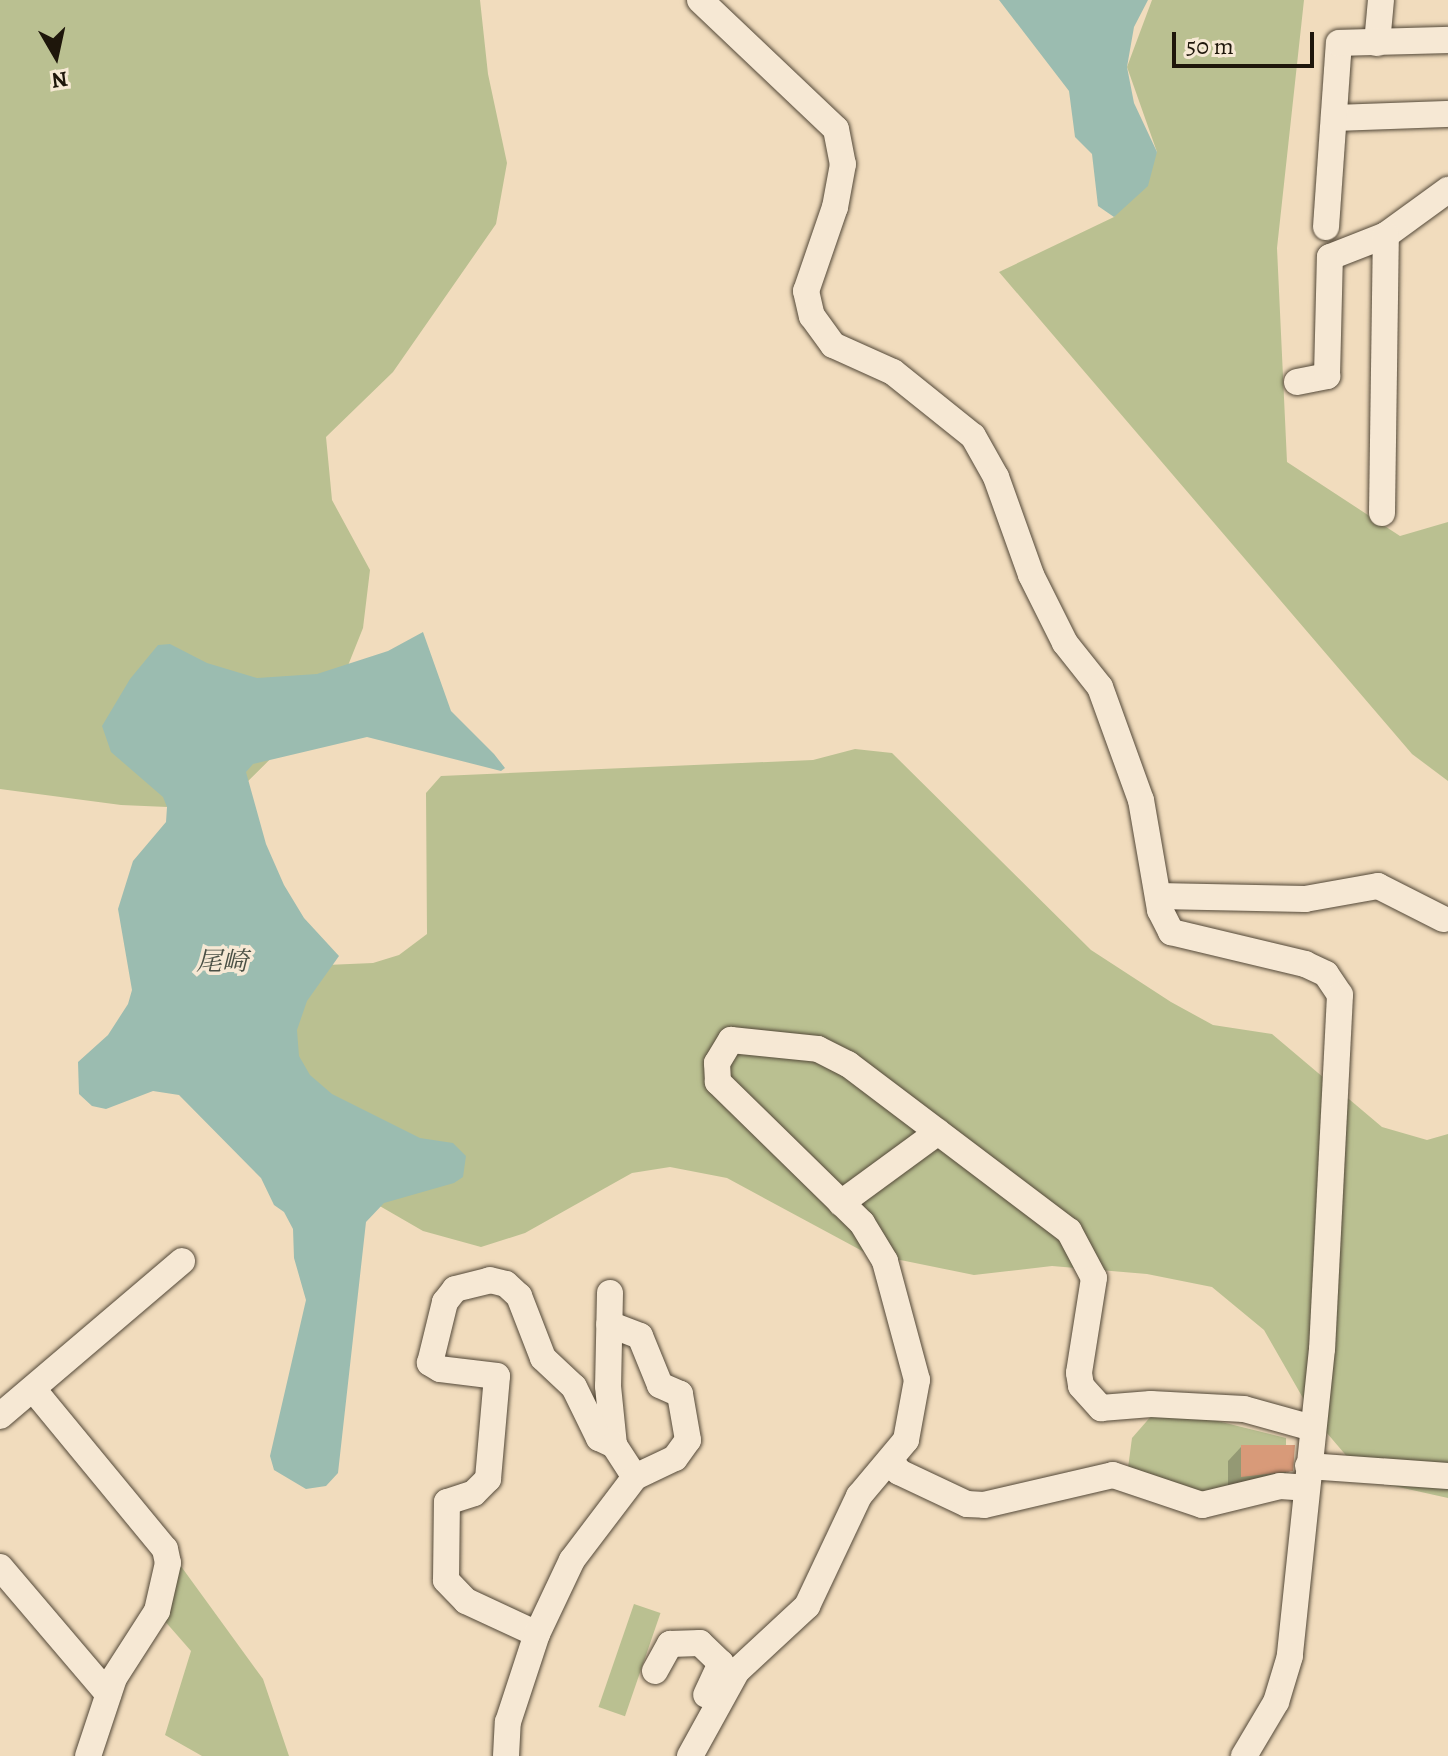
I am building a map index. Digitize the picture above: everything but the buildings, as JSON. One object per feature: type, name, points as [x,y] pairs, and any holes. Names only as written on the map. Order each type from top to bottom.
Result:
[{"type":"street","points":[[700,0],[836,129],[843,164],[835,207],[806,291],[812,316],[833,345],[893,372],[973,436],[996,477],[1031,575],[1065,643],[1100,687],[1141,800],[1158,896],[1171,932],[1305,964],[1326,974],[1340,995],[1322,1349],[1290,1656],[1276,1702],[1244,1756]]},
{"type":"street","points":[[1377,43],[1381,0]]},
{"type":"street","points":[[1326,227],[1339,43],[1448,40]]},
{"type":"street","points":[[1334,118],[1448,114]]},
{"type":"street","points":[[1297,382],[1327,376],[1330,257],[1386,235],[1448,190]]},
{"type":"street","points":[[1382,513],[1386,235]]},
{"type":"street","points":[[1158,896],[1305,899],[1378,886],[1443,919]]},
{"type":"street","points":[[693,1752],[737,1671],[807,1606],[859,1496],[892,1462],[906,1440],[917,1380],[885,1261],[862,1223],[718,1082],[717,1063],[731,1040],[818,1049],[848,1064],[1079,1243],[1095,1291],[1086,1316],[1079,1373],[1081,1386],[1101,1408],[1151,1404],[1244,1409],[1312,1428]]},
{"type":"street","points":[[841,1203],[938,1132]]},
{"type":"street","points":[[0,1416],[182,1261]]},
{"type":"street","points":[[537,1634],[466,1601],[446,1580],[447,1502],[474,1493],[488,1479],[497,1376],[440,1369],[430,1363],[445,1302],[455,1289],[490,1280],[506,1284],[519,1296],[543,1358],[574,1387],[599,1438],[614,1445]]},
{"type":"street","points":[[610,1293],[608,1386],[614,1445],[635,1477]]},
{"type":"street","points":[[506,1756],[508,1722],[537,1634],[572,1560],[635,1477],[684,1451],[688,1440],[684,1402],[651,1372],[640,1336],[609,1324]]},
{"type":"street","points":[[33,1389],[165,1549],[168,1563],[157,1611],[108,1694],[88,1756]]},
{"type":"street","points":[[892,1462],[899,1472],[967,1504],[984,1505],[1113,1475],[1202,1505],[1307,1477],[1448,1476]]},
{"type":"street","points":[[0,1567],[108,1694]]},
{"type":"street","points":[[655,1671],[670,1644],[678,1641],[700,1643],[721,1663],[692,1722],[693,1752]]},
{"type":"green space","points":[[0,0],[480,0],[488,74],[507,163],[496,224],[393,372],[326,437],[332,500],[370,570],[363,628],[337,693],[237,792],[191,808],[121,805],[0,789]]},
{"type":"green space","points":[[1152,0],[1304,0],[1277,248],[1287,462],[1400,536],[1448,522],[1448,781],[1412,754],[999,272],[1114,217],[1157,152],[1127,67]]},
{"type":"green space","points":[[855,749],[892,753],[1091,950],[1171,1002],[1213,1025],[1272,1034],[1382,1127],[1427,1140],[1448,1134],[1448,1498],[1367,1480],[1315,1419],[1264,1330],[1212,1287],[1147,1274],[1052,1266],[974,1275],[866,1253],[727,1178],[670,1167],[632,1173],[525,1233],[481,1247],[423,1231],[352,1190],[239,985],[280,967],[373,963],[399,955],[427,934],[426,793],[441,776],[813,760]]},
{"type":"green space","points":[[1181,1412],[1286,1438],[1286,1480],[1205,1498],[1128,1468],[1132,1438],[1153,1414]]},
{"type":"green space","points":[[175,1558],[263,1679],[289,1756],[202,1756],[165,1735],[191,1651],[163,1619]]},
{"type":"green space","points":[[634,1604],[660,1613],[625,1716],[599,1707]]},
{"type":"water","points":[[999,0],[1148,0],[1134,27],[1127,67],[1134,103],[1157,152],[1148,186],[1114,217],[1098,206],[1092,154],[1075,137],[1069,91]]},
{"type":"water","name":"尾崎","points":[[423,632],[451,711],[505,768],[501,771],[367,737],[253,764],[246,772],[266,844],[284,885],[304,918],[339,956],[307,1001],[297,1030],[299,1056],[310,1075],[332,1094],[420,1138],[453,1143],[466,1156],[463,1177],[454,1183],[384,1203],[366,1222],[338,1473],[326,1486],[306,1489],[274,1470],[270,1456],[306,1300],[294,1258],[293,1229],[284,1212],[274,1205],[261,1178],[179,1095],[153,1091],[106,1109],[92,1106],[79,1094],[78,1062],[108,1035],[128,1004],[132,990],[118,909],[133,861],[166,822],[167,807],[163,797],[111,752],[102,726],[130,679],[158,645],[170,644],[207,663],[257,678],[317,674],[388,651]]}]
